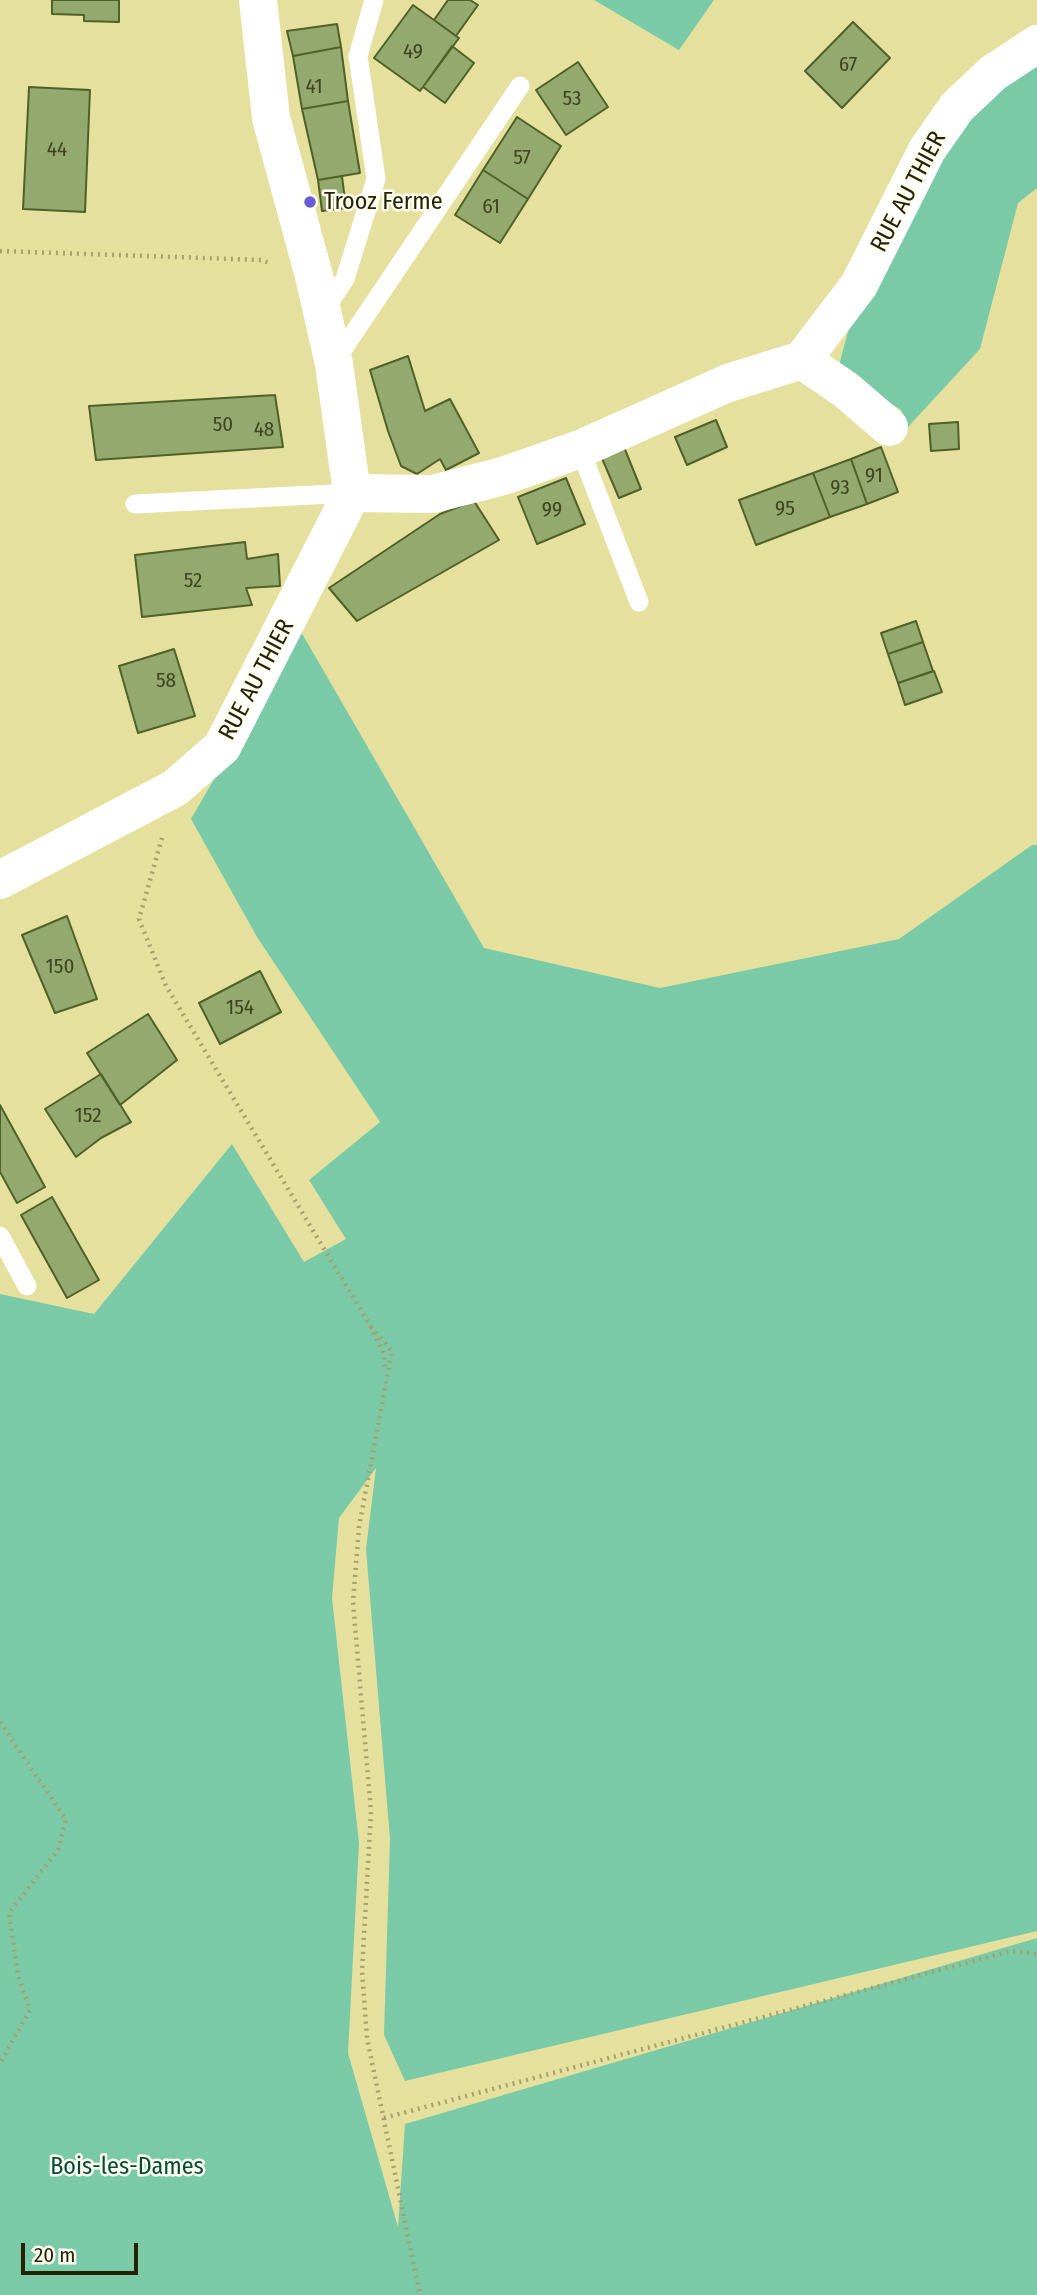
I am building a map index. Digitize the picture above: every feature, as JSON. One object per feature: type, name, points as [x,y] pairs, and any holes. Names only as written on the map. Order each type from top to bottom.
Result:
[{"type":"street","points":[[258,0],[271,118],[314,276],[334,364],[352,493],[433,494],[503,477],[580,449],[728,383],[802,360],[846,390],[889,427]]},
{"type":"street","name":"RUE AU THIER","points":[[802,360],[859,285],[927,150],[957,107],[993,74],[1037,44]]},
{"type":"street","name":"RUE AU THIER","points":[[0,880],[175,788],[222,747],[352,493]]},
{"type":"lane","points":[[321,314],[345,279],[376,179],[358,56],[374,0]]},
{"type":"lane","points":[[334,364],[520,86]]},
{"type":"lane","points":[[580,449],[639,602]]},
{"type":"lane","points":[[135,504],[352,493]]},
{"type":"lane","points":[[0,1236],[27,1286]]},
{"type":"path","points":[[0,251],[262,260],[314,276]]},
{"type":"path","points":[[175,788],[139,919],[166,986],[371,1327],[384,1354],[386,1374],[359,1527],[353,1602],[371,1812],[362,1970],[367,2038],[420,2295]]},
{"type":"path","points":[[0,1722],[65,1820],[58,1850],[9,1913],[18,1975],[30,2010],[0,2063]]},
{"type":"path","points":[[384,2118],[1012,1951],[1037,1954]]},
{"type":"green space","points":[[594,0],[714,0],[679,50]]},
{"type":"green space","points":[[1037,49],[1037,188],[1018,203],[980,349],[908,427],[901,410],[838,369],[884,197]]},
{"type":"green space","name":"Bois-les-Dames","points":[[300,630],[484,948],[660,988],[899,939],[1032,845],[1037,845],[1037,1931],[405,2081],[384,2035],[390,1839],[366,1549],[376,1468],[339,1518],[332,1598],[359,1843],[348,2053],[398,2227],[405,2124],[1037,1938],[1037,2295],[0,2295],[0,1294],[94,1314],[232,1144],[304,1262],[346,1239],[309,1180],[380,1122],[257,937],[191,819]]},
{"type":"building","points":[[52,0],[119,0],[119,22],[84,21],[84,15],[52,14]]},
{"type":"building","points":[[448,0],[470,0],[478,5],[456,36],[434,20]]},
{"type":"building","points":[[413,5],[459,38],[420,91],[374,58]]},
{"type":"building","points":[[853,22],[890,58],[842,108],[805,71]]},
{"type":"building","points":[[337,24],[341,47],[293,56],[287,31]]},
{"type":"building","points":[[452,46],[474,63],[445,103],[423,87]]},
{"type":"building","points":[[341,47],[348,101],[302,109],[293,56]]},
{"type":"building","points":[[578,62],[608,107],[566,135],[536,90]]},
{"type":"building","points":[[29,87],[90,90],[85,212],[23,209]]},
{"type":"building","points":[[348,101],[360,173],[318,180],[302,109]]},
{"type":"building","points":[[517,117],[561,146],[528,199],[483,170]]},
{"type":"building","points":[[483,170],[528,199],[500,243],[455,215]]},
{"type":"building","points":[[342,176],[346,208],[322,211],[318,180]]},
{"type":"building","points":[[408,356],[425,411],[450,399],[479,453],[446,470],[440,459],[417,474],[401,466],[370,370]]},
{"type":"building","points":[[275,395],[283,447],[96,460],[89,406]]},
{"type":"building","points":[[716,420],[727,447],[687,465],[675,437]]},
{"type":"building","points":[[958,422],[959,449],[931,451],[929,424]]},
{"type":"building","points":[[624,447],[641,489],[619,498],[601,456]]},
{"type":"building","points":[[881,447],[898,492],[867,504],[851,459]]},
{"type":"building","points":[[851,459],[867,504],[830,517],[813,473]]},
{"type":"building","points":[[813,473],[830,517],[756,545],[739,500]]},
{"type":"building","points":[[566,478],[585,524],[537,544],[518,497]]},
{"type":"building","points":[[474,501],[499,540],[357,621],[329,588],[440,514]]},
{"type":"building","points":[[245,542],[247,559],[278,554],[280,586],[246,588],[252,605],[142,617],[135,555]]},
{"type":"building","points":[[916,621],[923,642],[888,654],[881,633]]},
{"type":"building","points":[[923,642],[933,671],[898,683],[888,654]]},
{"type":"building","points":[[174,649],[195,716],[138,733],[119,666]]},
{"type":"building","points":[[934,671],[942,692],[905,705],[898,683]]},
{"type":"building","points":[[67,916],[97,999],[55,1013],[22,935]]},
{"type":"building","points":[[260,971],[281,1012],[220,1044],[199,1003]]},
{"type":"building","points":[[148,1014],[177,1060],[120,1105],[87,1053]]},
{"type":"building","points":[[101,1074],[131,1122],[101,1138],[76,1157],[45,1109]]},
{"type":"building","points":[[0,1105],[45,1187],[17,1203],[0,1172]]},
{"type":"building","points":[[52,1197],[99,1280],[67,1298],[21,1215]]},
{"type":"place","name":"Trooz Ferme","points":[[310,202]]}]
